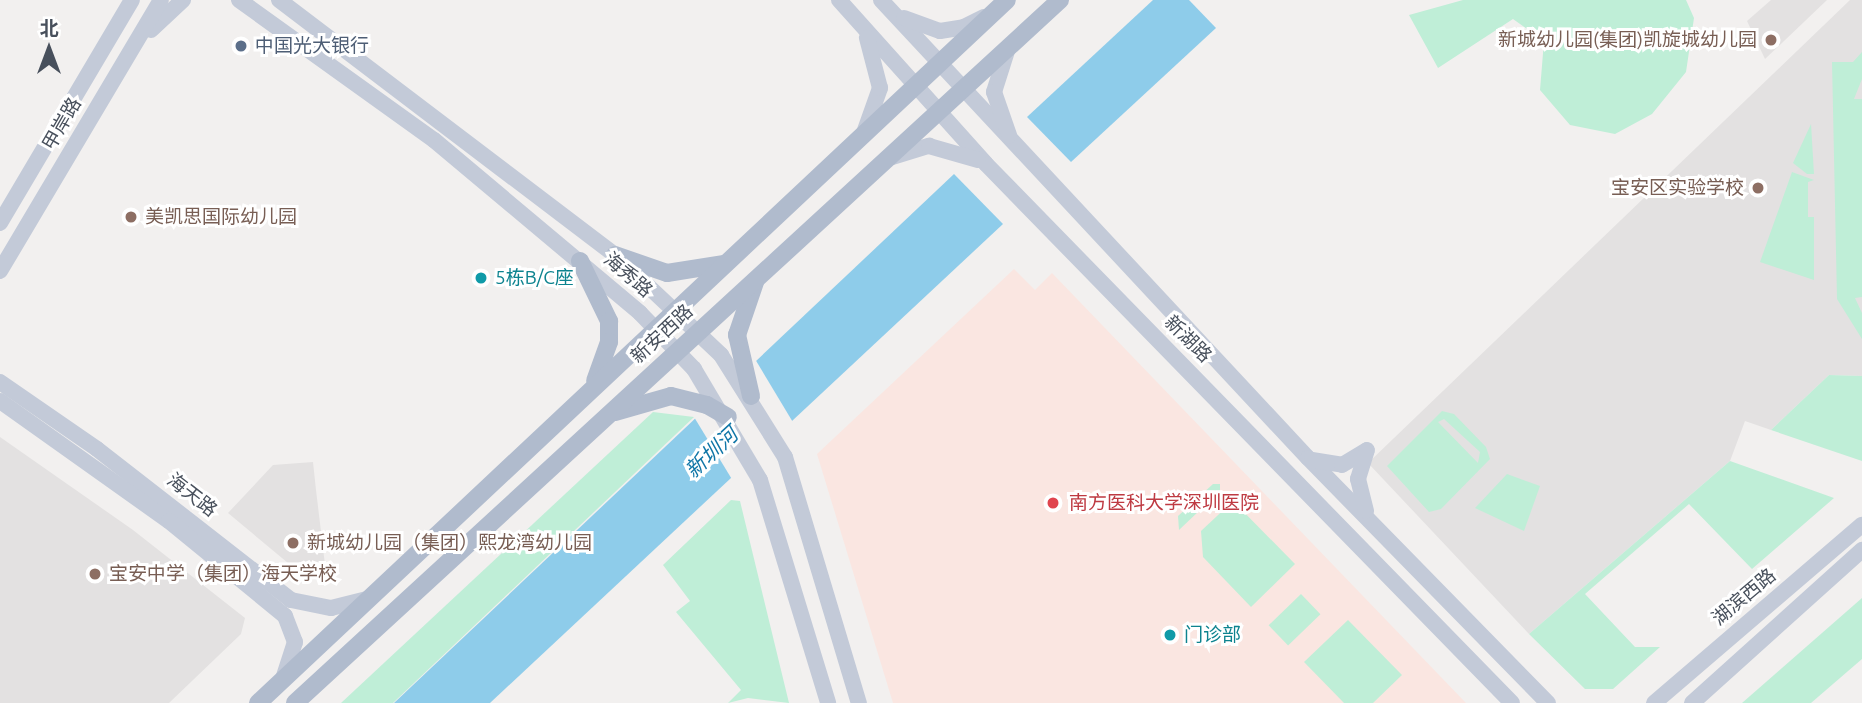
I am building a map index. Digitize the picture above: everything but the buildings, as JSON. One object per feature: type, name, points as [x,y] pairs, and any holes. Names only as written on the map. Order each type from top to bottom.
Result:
[{"type":"main road","points":[[120,20],[127,0]]},
{"type":"main road","name":"甲岸路","points":[[0,223],[132,0]]},
{"type":"main road","name":"甲岸路","points":[[0,271],[161,0]]},
{"type":"main road","points":[[121,64],[183,0]]},
{"type":"main road","points":[[229,0],[255,9]]},
{"type":"main road","name":"海秀路","points":[[239,0],[365,85],[580,261],[657,328],[677,349],[711,401]]},
{"type":"main road","name":"海秀路","points":[[279,0],[615,255],[677,309],[740,374]]},
{"type":"main road","name":"新湖路","points":[[839,0],[986,164],[1512,703]]},
{"type":"main road","name":"新安西路","points":[[295,703],[761,271],[1060,0]]},
{"type":"main road","points":[[886,4],[916,25],[952,30],[977,22],[1005,2]]},
{"type":"main road","name":"新安西路","points":[[258,703],[1005,2]]},
{"type":"main road","name":"新湖路","points":[[886,4],[961,89],[1308,458],[1370,518],[1542,698],[1555,703]]},
{"type":"main road","points":[[855,18],[874,53],[880,80],[864,133]]},
{"type":"main road","points":[[1010,47],[997,69],[994,92],[1014,146]]},
{"type":"main road","points":[[872,169],[905,151],[929,146],[956,150],[986,164]]},
{"type":"main road","points":[[615,255],[667,273],[727,263]]},
{"type":"main road","points":[[580,261],[609,321],[609,342],[593,386]]},
{"type":"main road","points":[[761,271],[738,325],[740,374],[785,457],[859,703]]},
{"type":"main road","name":"海天路","points":[[1,382],[97,449],[291,600],[331,608],[368,599]]},
{"type":"main road","points":[[605,416],[662,397],[711,401],[727,417],[760,480],[828,703]]},
{"type":"main road","name":"海天路","points":[[4,404],[169,521],[285,616],[295,642],[282,681]]},
{"type":"main road","points":[[1308,458],[1334,466],[1367,450],[1358,486],[1370,518]]},
{"type":"main road","name":"湖滨西路","points":[[1654,703],[1862,525]]},
{"type":"main road","points":[[1692,703],[1862,550]]},
{"type":"main road","points":[[1468,657],[1485,658],[1487,640]]},
{"type":"shaded area","name":"新城幼儿园(集团)凯旋城幼儿园","points":[[1771,0],[1827,0],[1765,59],[1747,21]]},
{"type":"shaded area","name":"宝安区实验学校","points":[[1850,0],[1862,0],[1862,376],[1829,375],[1771,430],[1745,421],[1730,461],[1529,634],[1368,463]]},
{"type":"shaded area","name":"南方医科大学深圳医院","points":[[1014,269],[1035,290],[1052,273],[1466,703],[893,703],[817,454]]},
{"type":"shaded area","name":"宝安中学（集团）海天学校","points":[[0,437],[133,530],[245,618],[241,634],[169,703],[0,703]]},
{"type":"shaded area","name":"新城幼儿园（集团）熙龙湾幼儿园","points":[[313,462],[326,573],[300,573],[228,513],[273,465]]},
{"type":"green space","points":[[1463,0],[1686,0],[1694,18],[1686,72],[1652,114],[1615,134],[1570,125],[1540,90],[1544,41],[1513,19],[1438,68],[1409,15]]},
{"type":"green space","points":[[1862,52],[1862,79],[1854,99],[1862,99],[1862,297],[1855,298],[1862,313],[1862,339],[1837,299],[1832,62],[1853,62]]},
{"type":"green space","points":[[1811,124],[1814,174],[1807,174],[1793,163]]},
{"type":"green space","points":[[1792,172],[1814,180],[1808,182],[1808,217],[1814,217],[1814,280],[1760,262]]},
{"type":"green space","points":[[1829,375],[1862,376],[1862,461],[1771,430]]},
{"type":"green space","points":[[1442,411],[1454,414],[1486,447],[1490,459],[1441,509],[1429,512],[1387,466]],"holes":[[[1444,419],[1480,452],[1478,463],[1438,422]]]},
{"type":"green space","points":[[653,412],[694,417],[393,703],[341,703]]},
{"type":"green space","points":[[1730,461],[1834,498],[1752,569],[1689,504],[1585,594],[1635,647],[1660,647],[1613,689],[1585,689],[1529,634]]},
{"type":"green space","points":[[1507,474],[1540,486],[1524,531],[1475,508]]},
{"type":"green space","points":[[1213,484],[1220,484],[1220,491],[1179,530],[1178,516]]},
{"type":"green space","points":[[731,500],[740,501],[789,703],[748,698],[728,703],[741,690],[676,612],[690,601],[663,565]]},
{"type":"green space","points":[[1233,501],[1295,564],[1251,607],[1203,557],[1201,531]]},
{"type":"green space","points":[[1301,594],[1320,614],[1288,645],[1269,625]]},
{"type":"green space","points":[[1862,598],[1862,659],[1811,703],[1742,703]]},
{"type":"green space","points":[[1348,620],[1402,675],[1373,703],[1344,703],[1304,662]]},
{"type":"water","points":[[1153,0],[1189,0],[1216,28],[1071,162],[1027,117]]},
{"type":"water","name":"新圳河","points":[[954,174],[1003,224],[490,703],[394,703]]},
{"type":"pier","points":[[755,359],[794,424],[733,481],[694,417]]},
{"type":"place","name":"新城幼儿园(集团)凯旋城幼儿园","points":[[1771,40]]},
{"type":"place","name":"中国光大银行","points":[[241,46]]},
{"type":"place","name":"宝安区实验学校","points":[[1758,188]]},
{"type":"place","name":"美凯思国际幼儿园","points":[[131,217]]},
{"type":"place","name":"5栋B/C座","points":[[481,278]]},
{"type":"place","name":"南方医科大学深圳医院","points":[[1053,503]]},
{"type":"place","name":"新城幼儿园（集团）熙龙湾幼儿园","points":[[293,543]]},
{"type":"place","name":"宝安中学（集团）海天学校","points":[[95,574]]},
{"type":"place","name":"门诊部","points":[[1170,635]]}]
